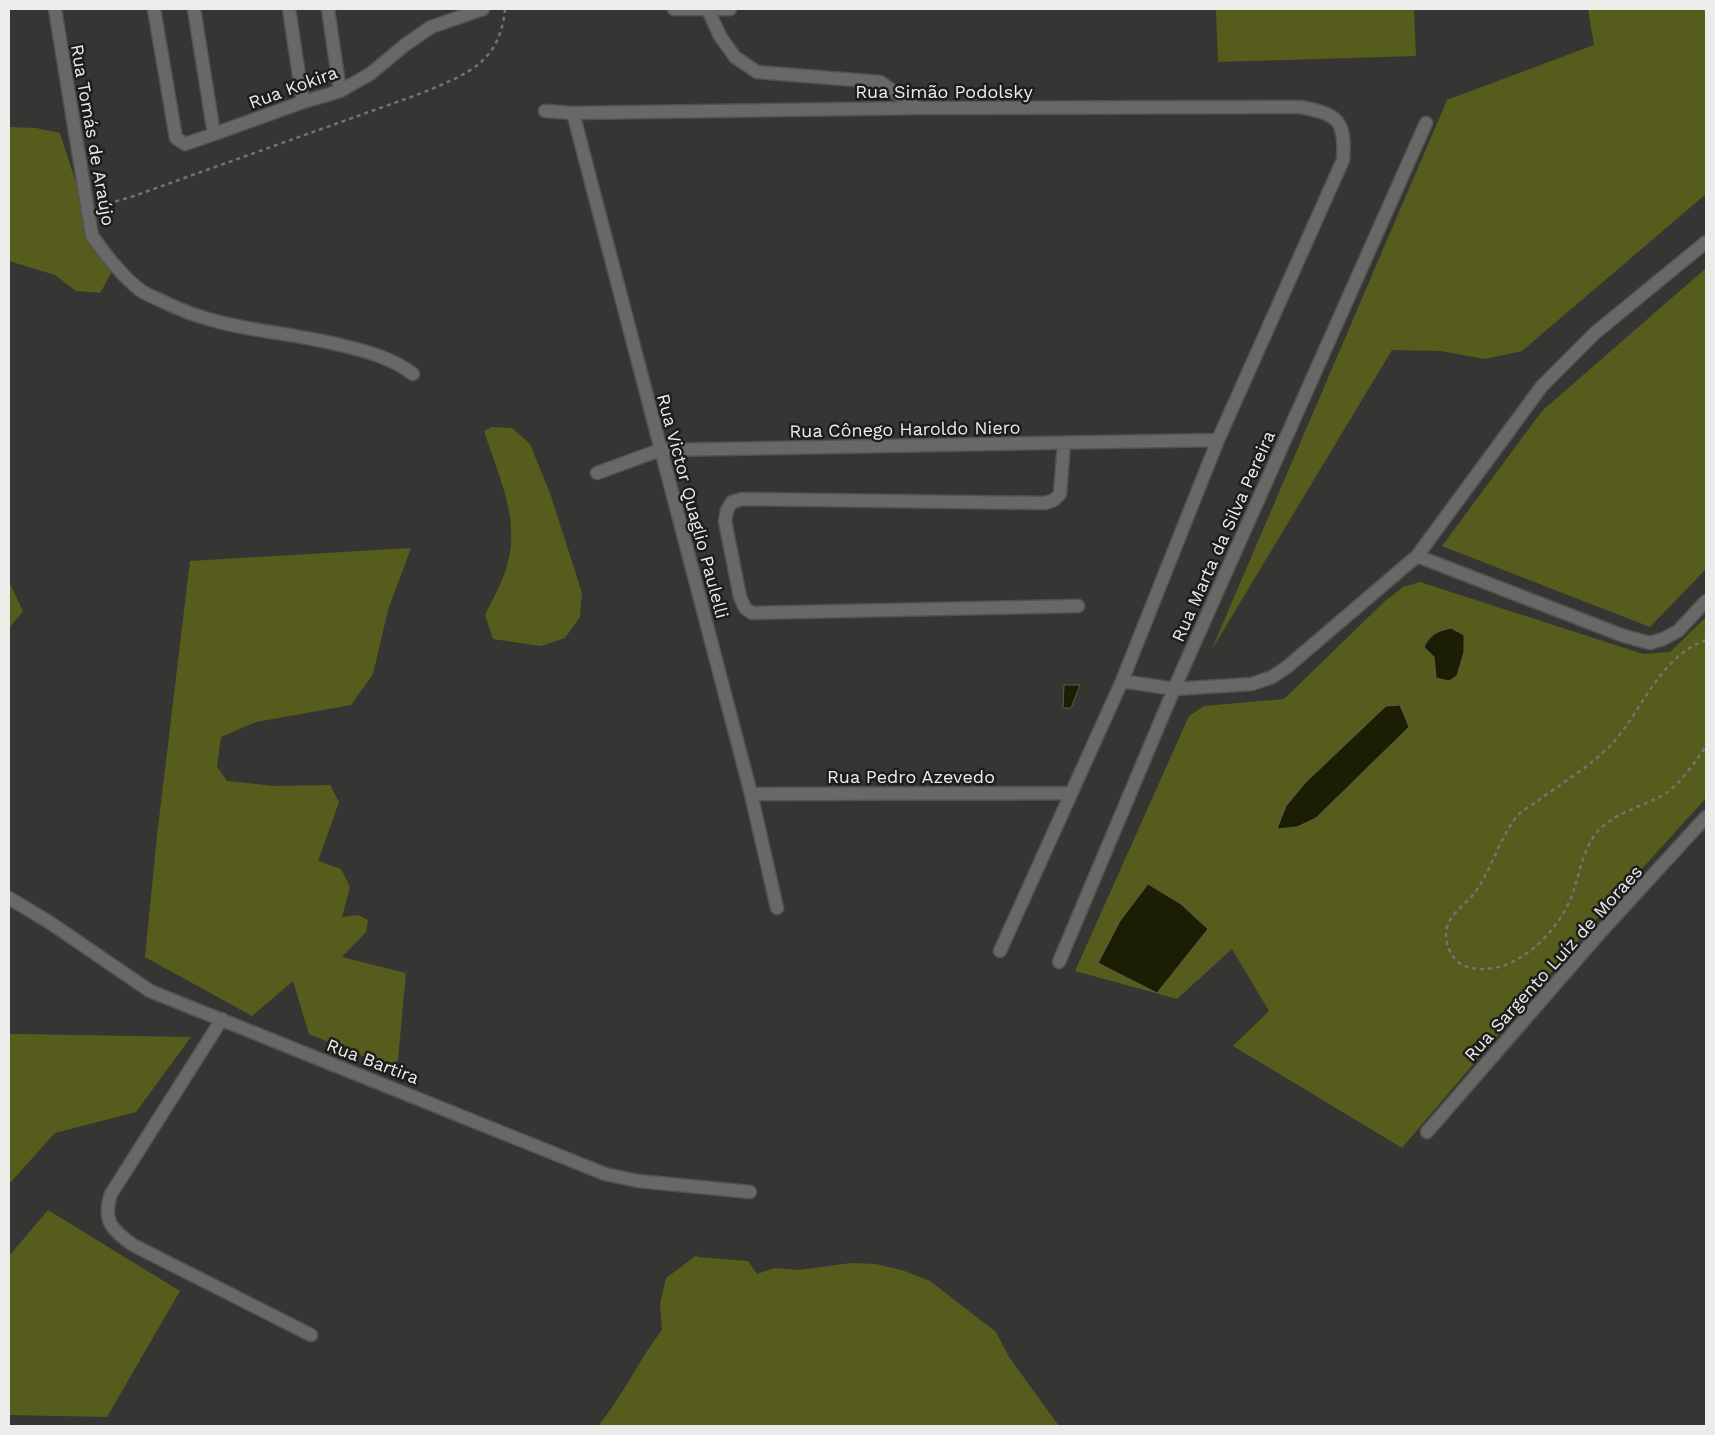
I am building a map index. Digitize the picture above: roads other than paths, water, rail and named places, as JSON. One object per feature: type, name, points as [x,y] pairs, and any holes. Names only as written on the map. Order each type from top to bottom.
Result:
[{"type":"street","name":"Rua Tomás de Araújo","points":[[55,9],[92,236],[111,262],[140,290],[174,307],[224,325],[356,349],[398,363],[413,374]]},
{"type":"street","name":"Rua Kokira","points":[[154,9],[174,131],[180,143],[185,144],[303,102],[340,91],[370,74],[422,33],[438,24],[483,9]]},
{"type":"street","points":[[194,9],[214,134]]},
{"type":"street","points":[[289,9],[303,102]]},
{"type":"street","points":[[328,9],[340,91]]},
{"type":"street","points":[[674,9],[730,9]]},
{"type":"street","points":[[708,10],[720,36],[735,56],[757,72],[880,82],[918,108]]},
{"type":"street","name":"Rua Simão Podolsky","points":[[545,111],[573,113],[918,108],[1300,107],[1327,112],[1339,123]]},
{"type":"street","name":"Rua Victor Quaglio Paulelli","points":[[573,113],[751,794],[777,908]]},
{"type":"street","name":"Rua Marta da Silva Pereira","points":[[1000,951],[1122,682],[1218,440],[1343,160],[1345,137],[1339,123]]},
{"type":"street","name":"Rua Marta da Silva Pereira","points":[[1059,962],[1174,689],[1426,124]]},
{"type":"street","points":[[1122,682],[1174,689],[1252,684],[1272,677],[1287,667],[1417,556],[1542,386],[1595,333],[1706,242]]},
{"type":"street","name":"Rua Cônego Haroldo Niero","points":[[597,473],[660,450],[1218,440]]},
{"type":"street","points":[[1064,443],[1060,494],[1054,500],[1045,503],[742,499],[732,502],[727,510],[725,521],[740,597],[745,608],[752,613],[1078,606]]},
{"type":"street","points":[[1417,556],[1624,636],[1650,643],[1678,631],[1706,601]]},
{"type":"street","name":"Rua Pedro Azevedo","points":[[751,794],[1071,794]]},
{"type":"street","name":"Rua Sargento Luíz de Moraes","points":[[1427,1132],[1598,935],[1706,817]]},
{"type":"street","name":"Rua Bartira","points":[[9,898],[49,922],[150,991],[605,1174],[638,1181],[750,1192]]},
{"type":"street","points":[[222,1019],[111,1194],[106,1208],[109,1220],[115,1232],[133,1245],[311,1335]]}]
